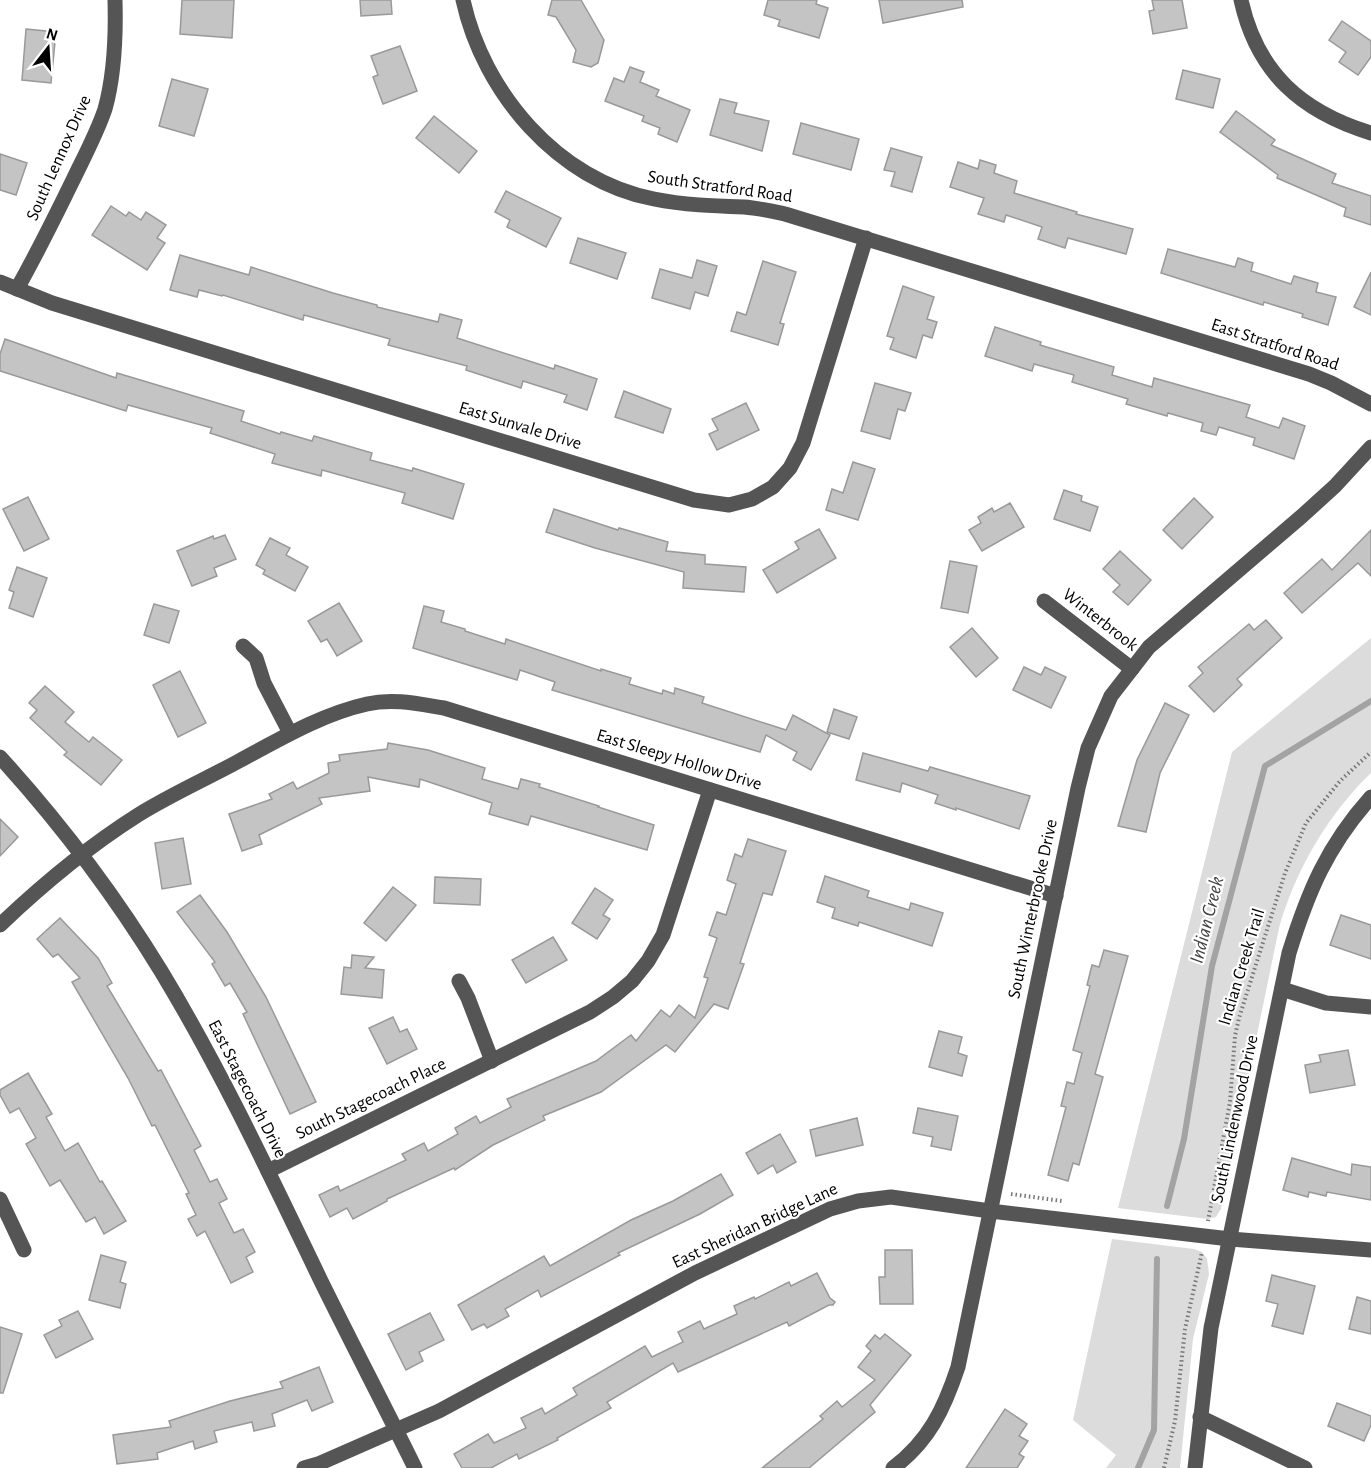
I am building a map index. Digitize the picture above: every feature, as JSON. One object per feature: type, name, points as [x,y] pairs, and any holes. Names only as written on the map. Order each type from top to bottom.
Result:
[{"type":"street","name":"South Lennox Drive","points":[[17,289],[50,227],[105,109],[113,69],[115,0]]},
{"type":"street","name":"South Stratford Road","points":[[463,0],[473,37],[483,62],[505,98],[532,130],[562,156],[590,175],[622,191],[653,199],[709,207],[746,207],[784,213],[1163,329]]},
{"type":"street","points":[[1240,0],[1258,50],[1291,92],[1317,112],[1348,126],[1371,133]]},
{"type":"street","name":"East Sunvale Drive","points":[[0,282],[74,310],[694,500],[729,505],[752,499],[773,487],[790,468],[803,443],[866,238]]},
{"type":"street","name":"East Stratford Road","points":[[1163,329],[1309,374],[1371,404]]},
{"type":"street","name":"South Winterbrooke Drive","points":[[893,1468],[916,1448],[933,1427],[947,1401],[958,1367],[1078,788],[1088,748],[1111,696],[1149,646],[1302,516],[1335,486],[1371,447]]},
{"type":"street","name":"Winterbrook","points":[[1044,601],[1132,669]]},
{"type":"street","points":[[243,646],[256,658],[264,683],[290,733]]},
{"type":"street","name":"East Sleepy Hollow Drive","points":[[0,926],[32,895],[82,855],[139,815],[290,733],[339,712],[369,704],[405,702],[444,708],[1056,896]]},
{"type":"street","name":"East Stagecoach Drive","points":[[0,757],[82,855],[160,970],[194,1028],[268,1171],[415,1468]]},
{"type":"street","name":"South Stagecoach Place","points":[[268,1171],[590,1012],[632,981],[648,961],[663,935],[710,790]]},
{"type":"street","name":"South Lindenwood Drive","points":[[1195,1468],[1211,1328],[1289,953],[1316,878],[1348,824],[1371,797]]},
{"type":"street","points":[[459,981],[468,998],[492,1061]]},
{"type":"street","points":[[1282,989],[1326,1003],[1371,1007]]},
{"type":"street","name":"East Sheridan Bridge Lane","points":[[304,1468],[439,1411],[695,1273],[830,1209],[858,1201],[891,1197],[1230,1239],[1371,1250]]},
{"type":"street","points":[[0,1199],[24,1250]]},
{"type":"street","points":[[1200,1417],[1305,1468]]},
{"type":"path","name":"Indian Creek Trail","points":[[1164,1468],[1175,1421],[1185,1329],[1230,1102],[1235,1036],[1239,1018],[1285,873],[1306,823],[1340,781],[1371,752]]},
{"type":"shaded area","points":[[1371,638],[1371,773],[1355,789],[1327,825],[1294,885],[1286,907],[1279,928],[1221,1209],[1216,1217],[1208,1219],[1118,1208],[1232,752]]},
{"type":"shaded area","points":[[1112,1239],[1194,1249],[1202,1252],[1207,1259],[1209,1274],[1193,1339],[1180,1468],[1106,1468],[1116,1455],[1073,1420]]},
{"type":"building","points":[[182,0],[234,0],[232,38],[180,34]]},
{"type":"building","points":[[360,0],[391,0],[392,14],[361,16]]},
{"type":"building","points":[[552,0],[581,0],[604,40],[598,63],[591,67],[573,62],[576,50],[556,17],[548,15]]},
{"type":"building","points":[[768,0],[817,0],[816,4],[828,8],[819,38],[778,26],[780,20],[764,15]]},
{"type":"building","points":[[879,0],[962,0],[963,7],[883,23]]},
{"type":"building","points":[[1152,0],[1182,0],[1187,28],[1153,34],[1149,11],[1154,10]]},
{"type":"building","points":[[1342,21],[1371,41],[1371,57],[1358,75],[1339,62],[1346,52],[1329,40]]},
{"type":"building","points":[[26,29],[56,32],[51,83],[22,80]]},
{"type":"building","points":[[400,46],[417,91],[383,104],[373,77],[378,75],[371,56]]},
{"type":"building","points":[[630,67],[644,72],[640,82],[659,90],[656,96],[690,110],[677,142],[658,134],[660,128],[642,121],[644,116],[605,101],[614,78],[624,82]]},
{"type":"building","points":[[1183,70],[1220,79],[1213,108],[1176,99]]},
{"type":"building","points":[[172,79],[208,89],[194,136],[159,126]]},
{"type":"building","points":[[720,99],[737,103],[734,113],[769,121],[762,151],[710,135]]},
{"type":"building","points":[[1236,111],[1275,140],[1271,145],[1336,174],[1332,183],[1371,196],[1371,225],[1344,216],[1346,208],[1277,178],[1278,175],[1220,132]]},
{"type":"building","points":[[434,116],[477,151],[459,173],[416,138]]},
{"type":"building","points":[[801,123],[859,139],[851,170],[793,154]]},
{"type":"building","points":[[891,148],[922,157],[912,192],[891,186],[895,172],[884,170]]},
{"type":"building","points":[[0,154],[27,163],[16,195],[0,190]]},
{"type":"building","points":[[980,160],[996,165],[994,173],[1017,181],[1014,193],[1077,212],[1076,214],[1133,229],[1126,254],[1068,238],[1065,248],[1038,239],[1042,227],[1006,215],[1004,222],[978,214],[984,198],[950,187],[958,162],[978,169]]},
{"type":"building","points":[[506,191],[561,218],[546,247],[507,227],[510,220],[495,212]]},
{"type":"building","points":[[111,206],[126,216],[129,212],[141,220],[146,212],[166,225],[157,238],[165,243],[147,270],[92,235]]},
{"type":"building","points":[[578,238],[626,253],[617,279],[570,263]]},
{"type":"building","points":[[1168,249],[1235,267],[1238,258],[1253,263],[1251,271],[1291,284],[1294,276],[1318,283],[1316,292],[1336,297],[1328,325],[1302,317],[1303,314],[1264,302],[1263,305],[1161,273]]},
{"type":"building","points":[[180,255],[249,275],[251,267],[377,305],[377,307],[438,322],[440,314],[462,320],[457,338],[554,369],[555,365],[597,379],[587,410],[564,402],[567,395],[523,381],[521,388],[466,370],[467,366],[388,345],[390,339],[304,315],[303,320],[223,295],[199,290],[197,297],[170,290]]},
{"type":"building","points":[[697,260],[717,266],[708,296],[695,292],[690,309],[652,298],[660,269],[692,278]]},
{"type":"building","points":[[763,261],[796,272],[780,323],[784,324],[778,345],[731,331],[737,312],[746,315]]},
{"type":"building","points":[[1371,272],[1371,315],[1354,307]]},
{"type":"building","points":[[903,286],[934,297],[927,319],[937,322],[932,338],[923,335],[916,358],[890,349],[894,338],[887,336]]},
{"type":"building","points":[[995,327],[1041,342],[1040,345],[1114,367],[1112,375],[1152,387],[1154,378],[1250,405],[1246,417],[1279,428],[1283,418],[1305,426],[1294,459],[1253,445],[1255,438],[1219,427],[1216,435],[1201,431],[1203,423],[1168,413],[1167,416],[1126,404],[1128,399],[1072,382],[1074,375],[1034,364],[1032,371],[985,356]]},
{"type":"building","points":[[5,339],[116,378],[117,373],[244,411],[241,421],[280,434],[281,432],[312,441],[314,436],[372,453],[370,460],[412,471],[413,468],[464,484],[453,519],[402,503],[405,493],[322,470],[321,476],[272,463],[275,454],[210,433],[212,428],[128,405],[126,411],[0,371],[0,354]]},
{"type":"building","points":[[875,383],[911,393],[905,411],[898,409],[890,439],[861,431]]},
{"type":"building","points":[[624,391],[671,409],[663,433],[615,417]]},
{"type":"building","points":[[746,403],[759,430],[717,450],[709,434],[718,430],[712,419]]},
{"type":"building","points":[[853,462],[875,469],[858,520],[826,510],[832,489],[843,493]]},
{"type":"building","points":[[1064,490],[1082,496],[1081,501],[1098,507],[1090,531],[1054,519]]},
{"type":"building","points":[[28,497],[49,539],[24,551],[3,509]]},
{"type":"building","points":[[1194,498],[1213,517],[1182,549],[1163,530]]},
{"type":"building","points":[[1010,503],[1024,527],[982,551],[969,530],[981,523],[978,517],[992,508],[994,512]]},
{"type":"building","points":[[554,509],[618,530],[619,528],[668,542],[666,551],[705,555],[705,564],[746,567],[744,592],[683,588],[684,572],[546,532]]},
{"type":"building","points":[[819,529],[836,558],[777,593],[763,570],[799,549],[795,542]]},
{"type":"building","points":[[1371,530],[1371,576],[1358,563],[1302,613],[1284,593],[1322,559],[1332,570]]},
{"type":"building","points":[[225,535],[236,559],[214,568],[217,576],[192,586],[177,551],[213,536],[214,539]]},
{"type":"building","points":[[270,538],[290,548],[286,555],[308,567],[295,591],[263,574],[265,570],[256,565]]},
{"type":"building","points":[[1120,551],[1151,580],[1128,605],[1113,592],[1120,585],[1103,569]]},
{"type":"building","points":[[950,561],[977,566],[968,613],[941,608]]},
{"type":"building","points":[[17,567],[47,578],[33,617],[9,608],[14,592],[9,590]]},
{"type":"building","points":[[339,603],[362,641],[337,656],[327,639],[321,642],[308,621]]},
{"type":"building","points":[[154,604],[179,611],[169,643],[144,635]]},
{"type":"building","points":[[424,606],[444,611],[441,622],[505,644],[506,639],[601,671],[601,669],[631,678],[629,684],[662,694],[663,690],[674,694],[675,688],[704,697],[702,703],[786,730],[793,715],[830,735],[811,770],[793,760],[797,752],[766,735],[760,752],[552,690],[555,682],[520,670],[517,680],[413,648]]},
{"type":"building","points":[[1266,620],[1282,638],[1237,679],[1242,685],[1214,712],[1189,686],[1203,673],[1198,667],[1249,624],[1254,630]]},
{"type":"building","points":[[972,628],[998,658],[976,677],[950,647]]},
{"type":"building","points":[[1024,667],[1041,675],[1045,667],[1066,677],[1051,708],[1013,690]]},
{"type":"building","points":[[180,671],[206,723],[178,737],[153,685]]},
{"type":"building","points":[[45,686],[74,712],[65,722],[89,742],[93,737],[122,760],[101,785],[64,755],[67,752],[30,718],[37,710],[29,703]]},
{"type":"building","points":[[1165,703],[1189,715],[1160,773],[1146,832],[1118,826],[1137,760]]},
{"type":"building","points":[[834,709],[857,717],[849,739],[827,732]]},
{"type":"building","points":[[388,743],[428,750],[485,768],[482,779],[518,789],[521,779],[540,784],[539,787],[654,825],[647,850],[531,816],[528,825],[489,814],[492,803],[420,779],[419,787],[368,777],[370,791],[319,798],[322,804],[259,835],[262,844],[242,851],[229,814],[272,799],[269,794],[293,782],[297,789],[329,773],[328,763],[340,761],[339,755],[387,749]]},
{"type":"building","points":[[863,753],[928,771],[930,767],[1030,796],[1019,829],[935,803],[938,795],[902,783],[900,792],[856,780]]},
{"type":"building","points":[[0,819],[18,837],[0,856]]},
{"type":"building","points":[[183,838],[191,884],[162,889],[155,843]]},
{"type":"building","points":[[748,839],[786,851],[772,895],[763,893],[740,963],[744,964],[728,1009],[714,1004],[675,1052],[666,1045],[601,1092],[543,1116],[545,1120],[493,1145],[455,1170],[454,1168],[387,1199],[353,1219],[347,1208],[330,1217],[319,1195],[338,1186],[340,1191],[406,1160],[402,1154],[424,1143],[428,1151],[458,1134],[455,1128],[476,1116],[480,1123],[511,1107],[507,1099],[596,1061],[631,1035],[636,1041],[661,1010],[670,1017],[679,1005],[695,1018],[708,978],[704,977],[717,938],[709,935],[717,912],[726,915],[736,884],[727,880],[735,854],[742,857]]},
{"type":"building","points":[[825,876],[869,891],[867,897],[909,910],[911,903],[943,913],[932,946],[859,922],[858,926],[832,918],[835,908],[817,902]]},
{"type":"building","points":[[435,877],[481,879],[480,905],[434,903]]},
{"type":"building","points":[[393,887],[416,905],[386,941],[364,923]]},
{"type":"building","points":[[595,888],[613,900],[603,915],[610,919],[597,939],[572,923]]},
{"type":"building","points":[[200,895],[227,932],[266,997],[316,1102],[290,1114],[243,1014],[247,1012],[230,983],[225,986],[212,964],[215,962],[177,912]]},
{"type":"building","points":[[1341,915],[1371,925],[1371,959],[1330,945]]},
{"type":"building","points":[[60,918],[98,958],[112,983],[107,986],[158,1071],[161,1070],[201,1146],[194,1150],[210,1182],[217,1179],[227,1199],[219,1203],[234,1233],[243,1229],[255,1252],[246,1257],[253,1272],[231,1283],[205,1231],[197,1236],[188,1219],[196,1215],[186,1194],[189,1193],[155,1125],[152,1126],[128,1078],[72,982],[80,978],[58,954],[53,957],[37,939]]},
{"type":"building","points":[[553,937],[567,960],[526,983],[512,960]]},
{"type":"building","points":[[1104,950],[1128,956],[1095,1074],[1103,1077],[1079,1165],[1073,1163],[1068,1181],[1048,1175],[1066,1107],[1061,1106],[1067,1082],[1074,1084],[1082,1053],[1073,1050],[1090,986],[1087,985],[1092,965],[1099,967]]},
{"type":"building","points":[[352,955],[374,957],[365,968],[384,970],[382,998],[341,994],[344,967],[351,968]]},
{"type":"building","points":[[393,1017],[400,1032],[407,1029],[417,1049],[387,1064],[369,1028]]},
{"type":"building","points":[[939,1031],[962,1037],[958,1053],[967,1056],[962,1076],[929,1067]]},
{"type":"building","points":[[1348,1050],[1355,1085],[1310,1093],[1305,1065],[1321,1062],[1319,1055]]},
{"type":"building","points":[[28,1073],[52,1114],[46,1117],[65,1151],[78,1143],[126,1221],[104,1234],[95,1217],[86,1222],[60,1180],[50,1186],[26,1144],[36,1138],[19,1108],[10,1113],[0,1095],[0,1090]]},
{"type":"building","points":[[918,1108],[958,1116],[951,1150],[931,1146],[933,1137],[913,1133]]},
{"type":"building","points":[[857,1118],[863,1145],[816,1156],[810,1130]]},
{"type":"building","points":[[780,1134],[796,1162],[777,1173],[773,1165],[758,1174],[746,1153]]},
{"type":"building","points":[[1292,1158],[1351,1175],[1352,1164],[1371,1167],[1371,1200],[1327,1192],[1326,1196],[1309,1192],[1308,1197],[1283,1190]]},
{"type":"building","points":[[721,1174],[733,1195],[700,1214],[618,1253],[620,1255],[541,1297],[538,1290],[505,1309],[509,1316],[487,1328],[484,1324],[472,1330],[458,1305],[544,1256],[550,1266],[631,1220],[673,1201]]},
{"type":"building","points":[[885,1250],[912,1250],[913,1304],[880,1304],[879,1277],[885,1277]]},
{"type":"building","points":[[101,1255],[126,1262],[120,1282],[126,1284],[120,1308],[89,1300]]},
{"type":"building","points":[[817,1273],[830,1298],[835,1302],[833,1305],[789,1326],[787,1322],[678,1372],[673,1363],[607,1402],[611,1408],[557,1438],[558,1440],[519,1459],[517,1454],[491,1468],[462,1468],[454,1454],[488,1434],[494,1443],[526,1428],[521,1418],[542,1408],[545,1414],[577,1395],[573,1388],[645,1346],[652,1357],[683,1342],[678,1332],[700,1321],[704,1329],[737,1314],[734,1306],[754,1297],[755,1299],[789,1282],[791,1286]]},
{"type":"building","points":[[1272,1275],[1315,1286],[1303,1334],[1272,1326],[1278,1304],[1266,1301]]},
{"type":"building","points":[[1357,1297],[1371,1301],[1371,1334],[1349,1329]]},
{"type":"building","points":[[78,1311],[93,1339],[56,1358],[44,1335],[62,1326],[59,1320]]},
{"type":"building","points":[[430,1313],[444,1340],[419,1352],[423,1361],[406,1370],[388,1334]]},
{"type":"building","points":[[0,1327],[22,1334],[3,1393],[0,1393]]},
{"type":"building","points":[[885,1334],[911,1355],[870,1405],[875,1412],[809,1468],[762,1468],[823,1419],[820,1416],[837,1401],[842,1407],[875,1380],[858,1367],[871,1351],[866,1346],[875,1335],[880,1339]]},
{"type":"building","points":[[319,1367],[333,1402],[312,1411],[307,1400],[272,1414],[275,1426],[254,1431],[252,1422],[214,1431],[217,1442],[195,1449],[193,1441],[157,1453],[158,1459],[117,1464],[113,1435],[171,1427],[169,1421],[230,1401],[283,1388],[280,1382]]},
{"type":"building","points":[[1337,1403],[1371,1416],[1371,1425],[1364,1441],[1328,1426]]},
{"type":"building","points":[[1005,1409],[1027,1424],[1019,1436],[1028,1441],[1019,1454],[1024,1457],[1017,1468],[966,1468]]},
{"type":"waterway","name":"Indian Creek","points":[[1167,1206],[1184,1139],[1212,966],[1265,766],[1371,701]]},
{"type":"waterway","name":"Indian Creek","points":[[1138,1468],[1154,1430],[1157,1259]]}]
